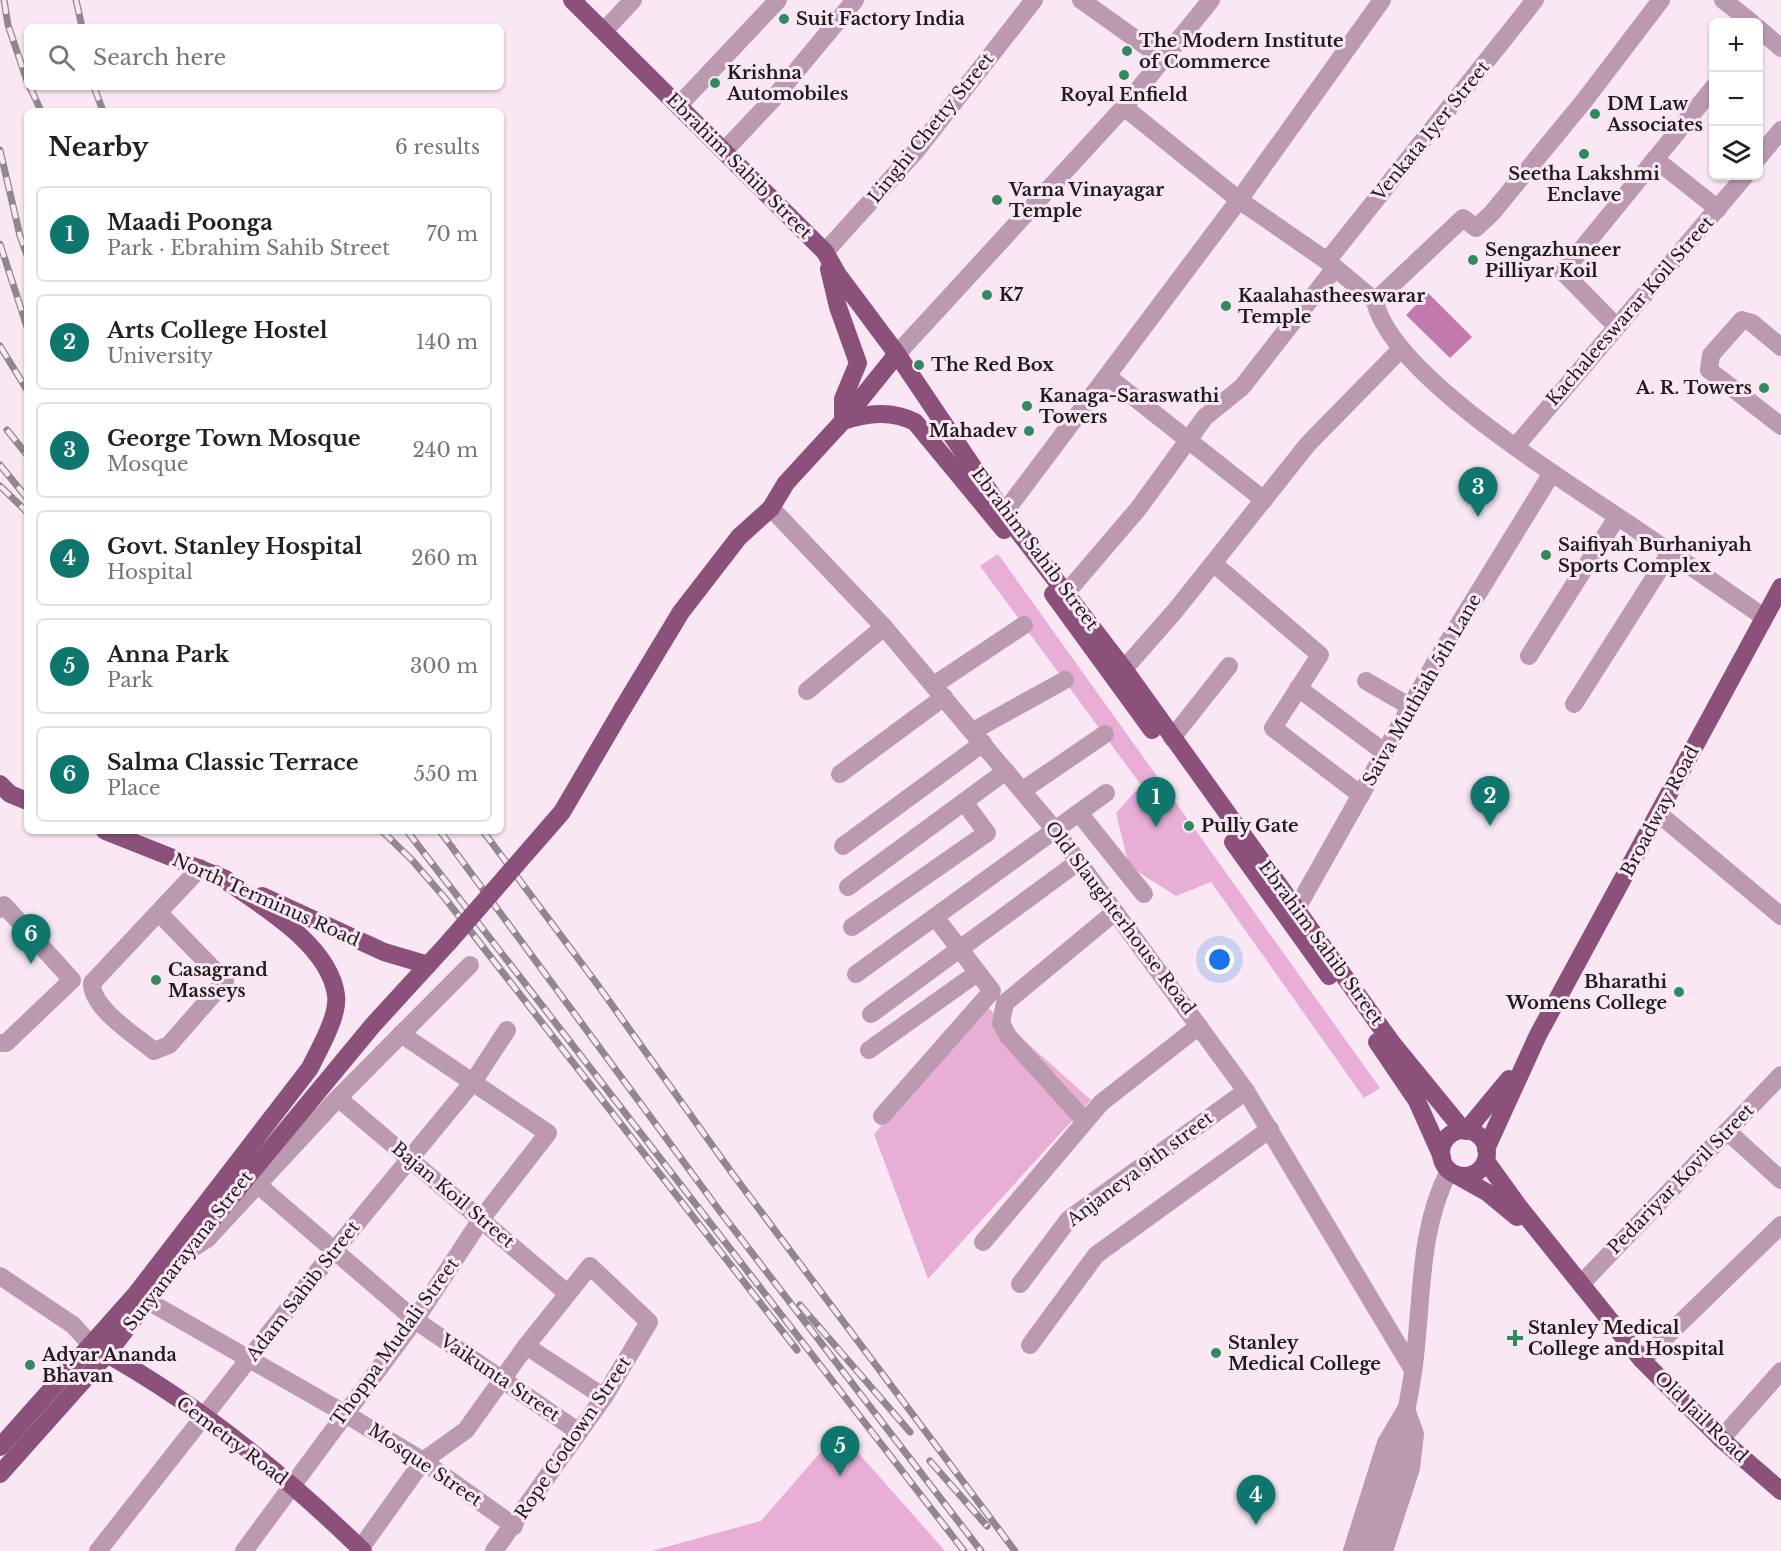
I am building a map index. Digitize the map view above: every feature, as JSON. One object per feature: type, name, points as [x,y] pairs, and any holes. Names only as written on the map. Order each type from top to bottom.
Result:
[{"type":"main road","name":"Ebrahim Sahib Street","points":[[572,0],[680,105],[825,252],[838,275],[897,354],[1004,513],[1124,669],[1392,1043],[1465,1131]]},
{"type":"main road","points":[[825,252],[838,307],[858,363],[843,399],[843,420],[864,414],[899,414],[915,422],[932,406]]},
{"type":"main road","name":"Suryanarayana Street","points":[[0,1447],[99,1350],[146,1300],[373,1025],[562,812],[681,612],[739,537],[771,508],[786,483],[843,420],[897,354]]},
{"type":"main road","name":"Ebrahim Sahib Street","points":[[915,422],[1029,561],[1383,1050],[1417,1101],[1449,1167]]},
{"type":"main road","name":"Broadway Road","points":[[1486,1155],[1538,1035],[1772,610],[1781,587]]},
{"type":"main road","points":[[3,790],[24,800]]},
{"type":"main road","name":"North Terminus Road","points":[[113,834],[208,872],[384,952],[428,965]]},
{"type":"main road","name":"Suryanarayana Street","points":[[0,1474],[99,1350],[136,1294],[310,1068],[328,1031],[336,996],[329,972],[311,947],[283,921],[208,872]]},
{"type":"main road","name":"Broadway Road","points":[[1465,1131],[1496,1097],[1538,1035]]},
{"type":"main road","points":[[1465,1131],[1477,1135],[1486,1155],[1477,1172],[1463,1176],[1449,1167],[1444,1142],[1455,1132],[1465,1131]]},
{"type":"main road","name":"Old Jail Road","points":[[1486,1155],[1558,1255],[1642,1360],[1721,1439],[1781,1491]]},
{"type":"main road","name":"Old Jail Road","points":[[1449,1167],[1488,1194],[1558,1255]]},
{"type":"main road","name":"Cemetry Road","points":[[99,1350],[202,1416],[292,1485],[361,1550]]},
{"type":"street","points":[[604,31],[633,0]]},
{"type":"street","points":[[680,105],[778,0]]},
{"type":"street","points":[[725,150],[773,99],[855,0]]},
{"type":"street","name":"Linghi Chetty Street","points":[[825,252],[916,151],[1034,0]]},
{"type":"street","points":[[1081,0],[1165,60]]},
{"type":"street","points":[[897,354],[1124,107],[1165,60],[1211,0]]},
{"type":"street","points":[[1004,513],[1239,200],[1382,0]]},
{"type":"street","name":"Venkata Iyer Street","points":[[1067,592],[1138,509],[1205,417],[1242,387],[1331,264],[1535,0]]},
{"type":"street","points":[[1375,301],[1463,218],[1476,228],[1492,213],[1584,101],[1661,0]]},
{"type":"street","points":[[1722,0],[1766,32]]},
{"type":"street","points":[[1617,327],[1563,272],[1709,92]]},
{"type":"street","points":[[1124,107],[1239,200],[1331,264],[1375,301],[1377,310],[1401,349],[1459,405],[1552,473],[1670,553],[1772,610]]},
{"type":"street","points":[[1763,152],[1781,130]]},
{"type":"street","points":[[1655,159],[1718,209]]},
{"type":"street","name":"Kachaleeswarar Koil Street","points":[[1515,447],[1742,180]]},
{"type":"street","points":[[1781,347],[1752,323],[1742,320],[1711,355],[1709,370],[1781,426]]},
{"type":"street","points":[[1124,669],[1308,444],[1401,349]]},
{"type":"street","points":[[1107,376],[1263,500]]},
{"type":"street","name":"Saiva Muthiah 5th Lane","points":[[1296,908],[1384,752],[1552,473]]},
{"type":"street","name":"Old Slaughterhouse Road","points":[[771,508],[884,627],[1055,830],[1246,1090],[1413,1370]]},
{"type":"street","points":[[1529,656],[1617,517]]},
{"type":"street","points":[[1574,704],[1670,553]]},
{"type":"street","points":[[1213,563],[1320,655],[1273,728],[1361,795]]},
{"type":"street","points":[[840,774],[939,691],[1024,626]]},
{"type":"street","points":[[807,691],[884,627]]},
{"type":"street","points":[[1172,738],[1229,666]]},
{"type":"street","points":[[843,846],[978,737],[1065,680]]},
{"type":"street","points":[[1366,681],[1411,707]]},
{"type":"street","points":[[1298,688],[1384,752]]},
{"type":"street","points":[[1023,790],[1105,734]]},
{"type":"street","points":[[848,887],[1006,771]]},
{"type":"street","points":[[856,974],[1106,793]]},
{"type":"street","points":[[852,927],[987,833],[964,802]]},
{"type":"street","points":[[1079,813],[1144,894]]},
{"type":"street","points":[[1659,814],[1781,916]]},
{"type":"street","points":[[871,1014],[1078,862]]},
{"type":"street","points":[[159,913],[225,981],[170,1045],[159,1052],[154,1051],[101,1007],[91,994],[92,983],[159,913],[208,872]]},
{"type":"street","points":[[0,909],[4,905],[72,980],[6,1043],[0,1043]]},
{"type":"street","points":[[1085,1121],[1008,1036],[1001,1023],[1005,1003],[1115,912]]},
{"type":"street","points":[[882,1116],[992,991],[935,917]]},
{"type":"street","points":[[182,1256],[207,1239],[338,1098],[470,965]]},
{"type":"street","points":[[869,1050],[977,973]]},
{"type":"street","points":[[983,1242],[1101,1103],[1199,1026]]},
{"type":"street","name":"Adam Sahib Street","points":[[98,1551],[333,1252],[473,1082],[507,1030]]},
{"type":"street","points":[[401,1034],[473,1082]]},
{"type":"street","name":"Pedariyar Kovil Street","points":[[1581,1284],[1781,1075]]},
{"type":"street","name":"Thoppa Mudali Street","points":[[244,1551],[415,1320],[482,1218],[548,1133],[473,1082]]},
{"type":"street","name":"Anjaneya 9th street","points":[[1020,1284],[1069,1219],[1246,1090]]},
{"type":"street","name":"Bajan Koil Street","points":[[338,1098],[482,1218],[567,1293]]},
{"type":"street","points":[[1030,1345],[1096,1255],[1270,1129]]},
{"type":"street","points":[[1727,1131],[1781,1180]]},
{"type":"street","points":[[1370,1551],[1385,1500],[1406,1409],[1413,1370],[1419,1296],[1433,1207],[1449,1167]]},
{"type":"street","name":"Vaikunta Street","points":[[257,1184],[333,1252],[415,1320],[579,1432]]},
{"type":"street","points":[[1642,1360],[1781,1224]]},
{"type":"street","name":"Rope Godown Street","points":[[494,1551],[604,1397],[649,1322],[590,1266],[567,1293]]},
{"type":"street","points":[[0,1276],[73,1325],[99,1350]]},
{"type":"street","points":[[361,1550],[423,1461],[466,1430],[567,1293]]},
{"type":"street","name":"Mosque Street","points":[[146,1300],[250,1357],[423,1461],[514,1526]]},
{"type":"street","points":[[526,1346],[604,1397]]},
{"type":"street","points":[[1721,1439],[1781,1371]]},
{"type":"street","points":[[1352,1551],[1386,1443],[1406,1409]]},
{"type":"street","points":[[1384,1551],[1411,1468],[1415,1434],[1406,1409]]},
{"type":"shaded area","points":[[1428,293],[1472,337],[1450,358],[1406,315]]},
{"type":"shaded area","points":[[998,554],[1380,1088],[1364,1098],[1211,882],[1176,896],[1129,866],[1116,813],[1141,785],[980,566]]},
{"type":"shaded area","points":[[987,1007],[1091,1100],[928,1279],[874,1134]]},
{"type":"shaded area","points":[[839,1431],[945,1551],[651,1551],[761,1521]]},
{"type":"railway","points":[[4,0],[8,25],[24,72]]},
{"type":"railway","points":[[76,0],[81,24]]},
{"type":"railway","points":[[31,90],[40,108]]},
{"type":"railway","points":[[95,90],[102,108]]},
{"type":"railway","points":[[0,150],[24,247]]},
{"type":"railway","points":[[0,244],[24,318]]},
{"type":"railway","points":[[0,346],[24,385]]},
{"type":"railway","points":[[7,430],[24,451]]},
{"type":"railway","points":[[0,465],[24,494]]},
{"type":"railway","points":[[0,486],[24,509]]},
{"type":"railway","points":[[385,834],[412,860],[444,897],[797,1350]]},
{"type":"railway","points":[[409,834],[964,1551]]},
{"type":"railway","points":[[442,834],[719,1210],[981,1551]]},
{"type":"railway","points":[[485,834],[597,984],[732,1173],[1015,1551]]},
{"type":"railway","points":[[800,1305],[910,1432]]},
{"type":"railway","points":[[930,1461],[987,1526]]},
{"type":"place","name":"Suit Factory India","points":[[784,19]]},
{"type":"place","name":"The Modern Institute of Commerce","points":[[1127,51]]},
{"type":"place","name":"Royal Enfield","points":[[1124,75]]},
{"type":"place","name":"Krishna Automobiles","points":[[715,83]]},
{"type":"place","name":"DM Law Associates","points":[[1595,114]]},
{"type":"place","name":"Seetha Lakshmi Enclave","points":[[1584,154]]},
{"type":"place","name":"Varna Vinayagar Temple","points":[[997,200]]},
{"type":"place","name":"Sengazhuneer Pilliyar Koil","points":[[1473,260]]},
{"type":"place","name":"K7","points":[[987,295]]},
{"type":"place","name":"Kaalahastheeswarar Temple","points":[[1226,306]]},
{"type":"place","name":"The Red Box","points":[[919,365]]},
{"type":"place","name":"A. R. Towers","points":[[1764,388]]},
{"type":"place","name":"Kanaga-Saraswathi Towers","points":[[1027,406]]},
{"type":"place","name":"Mahadev","points":[[1029,431]]},
{"type":"place","name":"George Town Mosque","points":[[1478,517]]},
{"type":"place","name":"Saifiyah Burhaniyah Sports Complex","points":[[1546,555]]},
{"type":"place","name":"Pully Gate","points":[[1189,826]]},
{"type":"place","name":"Arts College Hostel","points":[[1490,826]]},
{"type":"place","name":"Maadi Poonga","points":[[1156,827]]},
{"type":"place","name":"Salma Classic Terrace","points":[[31,964]]},
{"type":"place","name":"Casagrand Masseys","points":[[156,980]]},
{"type":"place","name":"Bharathi Womens College","points":[[1679,992]]},
{"type":"place","name":"Stanley Medical College and Hospital","points":[[1515,1338]]},
{"type":"place","name":"Stanley Medical College","points":[[1216,1353]]},
{"type":"place","name":"Adyar Ananda Bhavan","points":[[30,1365]]},
{"type":"place","name":"Anna Park","points":[[840,1476]]},
{"type":"place","name":"Govt. Stanley Hospital","points":[[1256,1525]]}]
